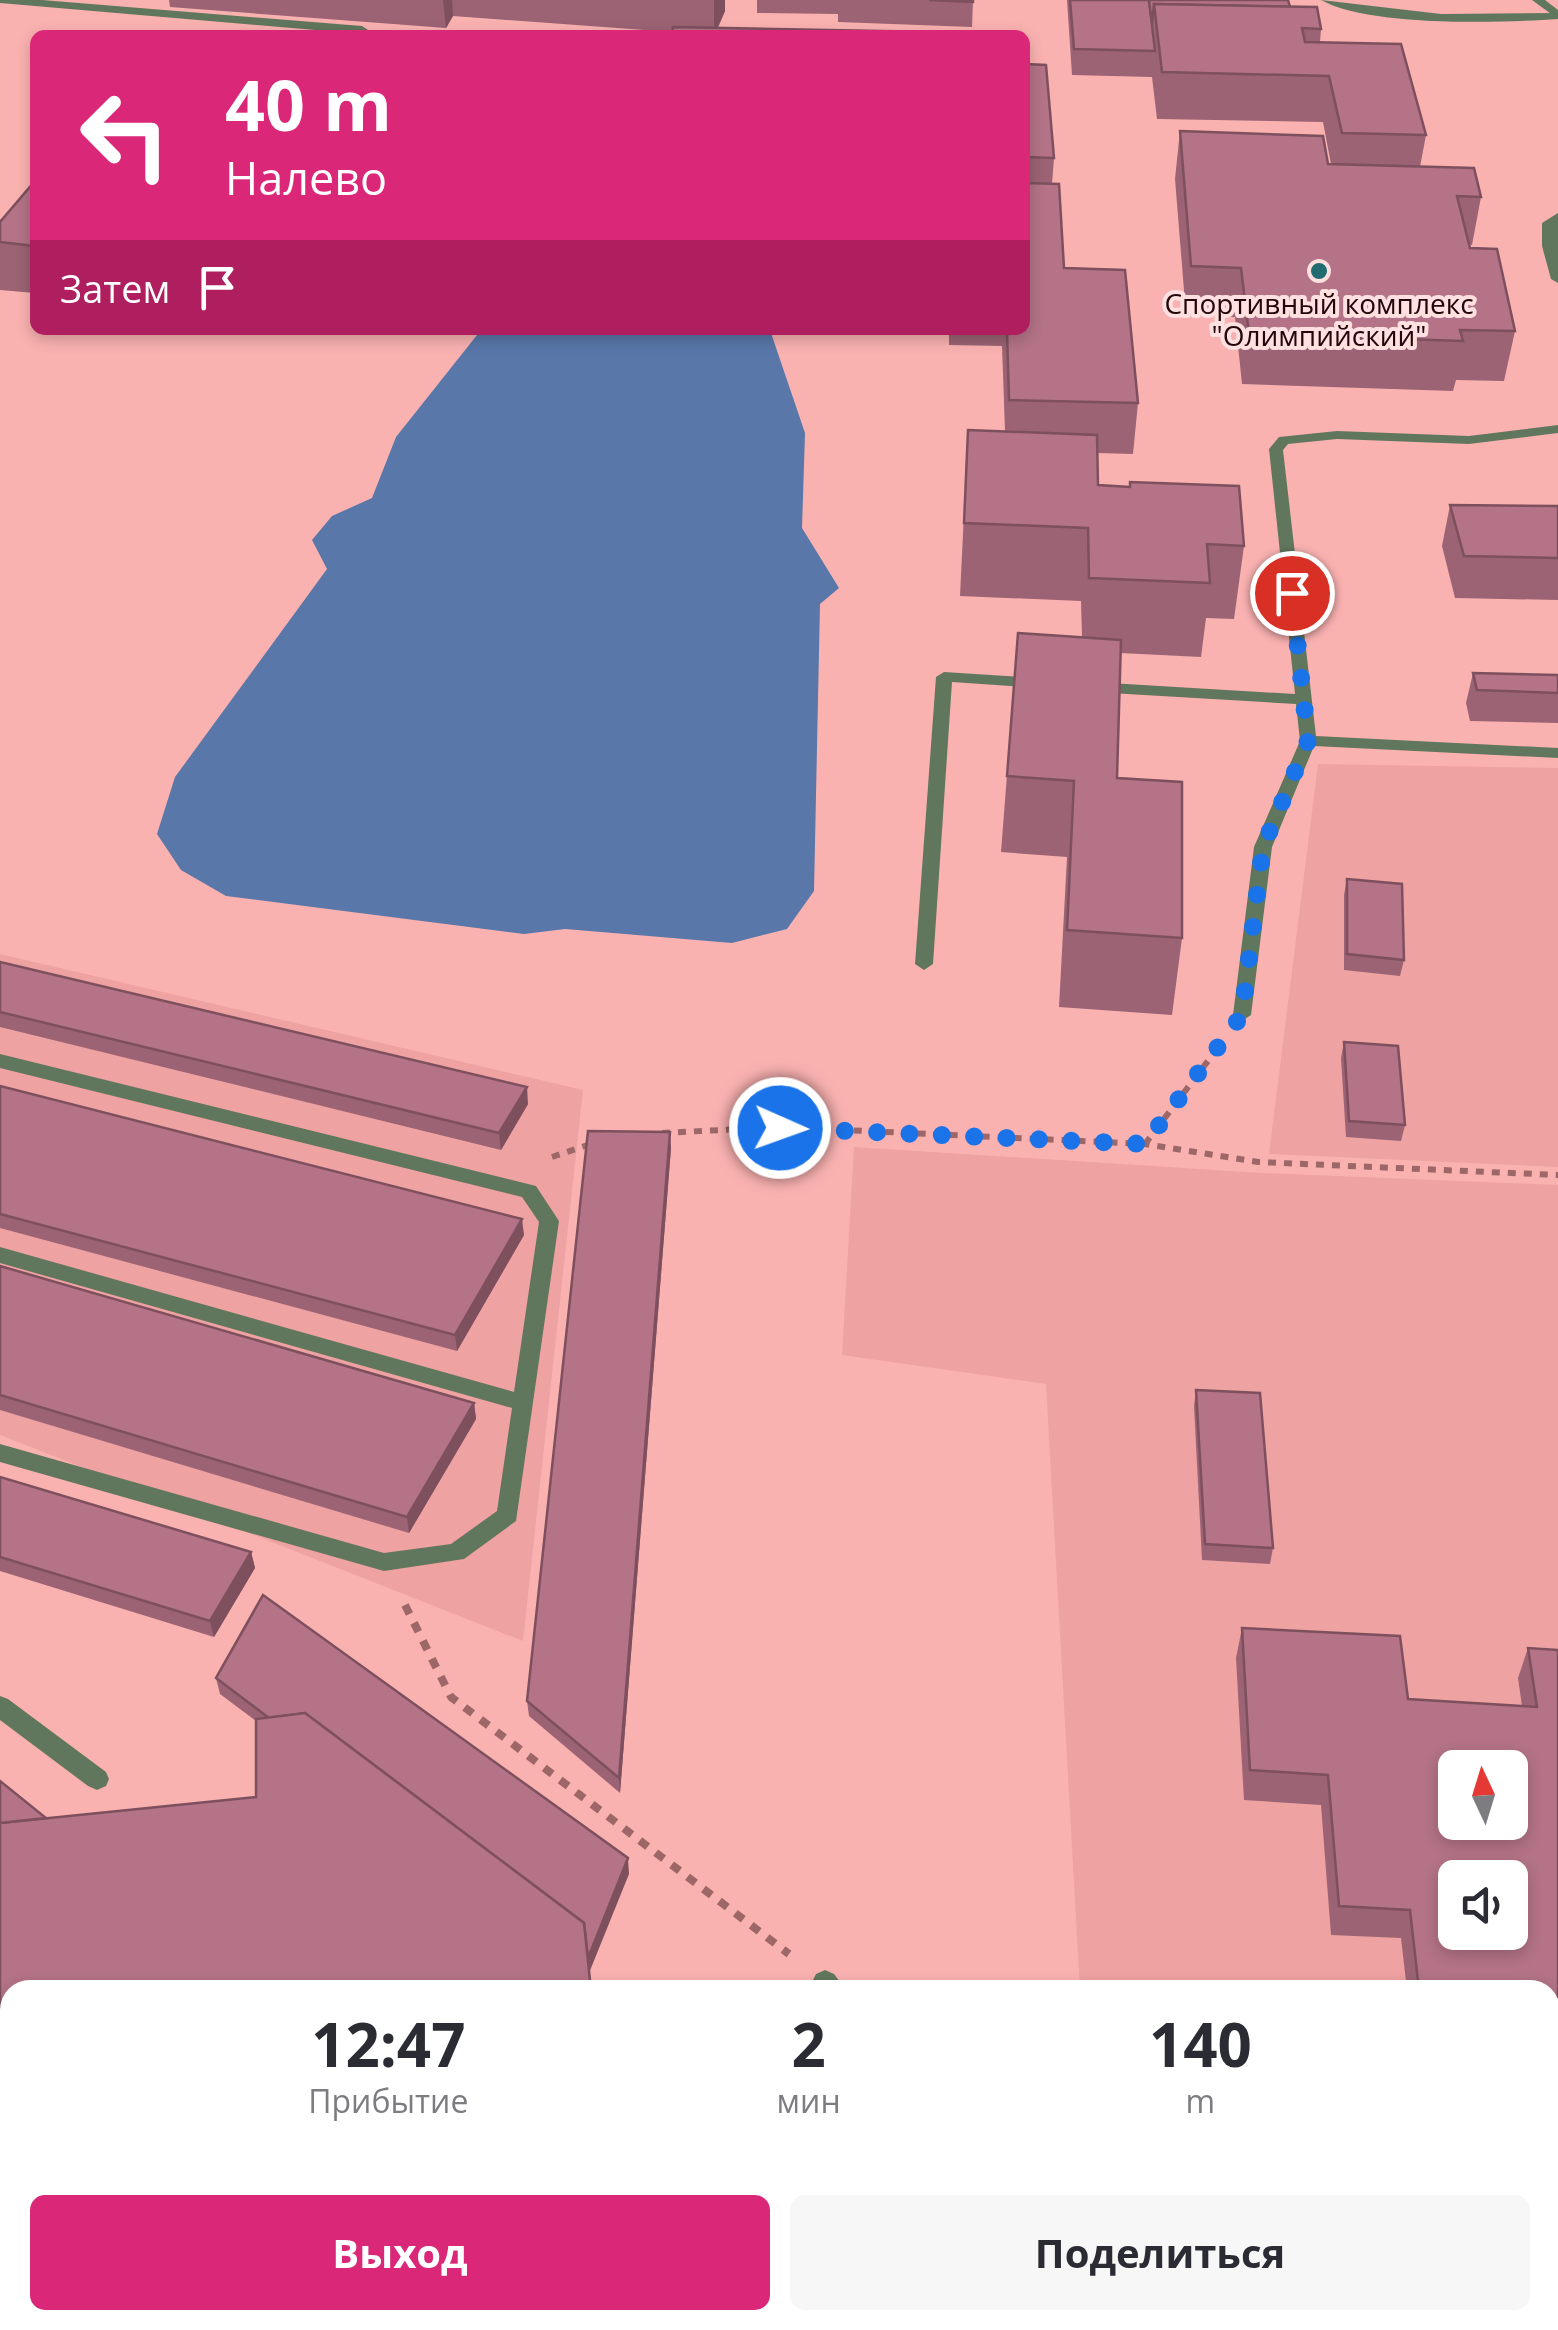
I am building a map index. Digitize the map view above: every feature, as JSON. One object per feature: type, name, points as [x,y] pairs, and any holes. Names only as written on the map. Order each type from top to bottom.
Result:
[{"type":"street","points":[[0,0],[362,30]]},
{"type":"street","points":[[1327,0],[1366,11],[1424,18],[1558,16]]},
{"type":"street","points":[[1538,0],[1558,16]]},
{"type":"street","points":[[1558,217],[1549,223],[1558,280]]},
{"type":"street","points":[[1242,1015],[1263,847],[1308,741],[1276,450],[1284,440],[1336,435],[1469,440],[1558,429]]},
{"type":"street","points":[[924,964],[944,677],[1057,684]]},
{"type":"street","points":[[1076,686],[1304,700]]},
{"type":"street","points":[[1308,741],[1558,752]]},
{"type":"street","points":[[0,1060],[529,1191],[549,1221],[508,1515],[456,1552],[384,1562],[0,1453]]},
{"type":"street","points":[[0,1255],[524,1403]]},
{"type":"street","points":[[1,1707],[97,1779]]},
{"type":"path","points":[[1145,1144],[1242,1015]]},
{"type":"path","points":[[643,1134],[780,1128],[1145,1144],[1258,1162],[1558,1175]]},
{"type":"path","points":[[529,1191],[554,1153],[606,1140]]},
{"type":"path","points":[[384,1562],[451,1697],[821,1980]]},
{"type":"shaded area","points":[[1318,764],[1558,768],[1558,1167],[1269,1154]]},
{"type":"shaded area","points":[[0,954],[583,1090],[523,1641],[0,1435]]},
{"type":"shaded area","points":[[854,1147],[1262,1173],[1558,1185],[1558,1980],[1079,1980],[1046,1384],[842,1355]]},
{"type":"water","points":[[477,335],[772,335],[805,433],[802,528],[839,588],[820,604],[814,891],[787,929],[732,943],[565,929],[524,934],[226,896],[181,870],[157,834],[175,777],[327,569],[312,540],[332,516],[372,498],[396,437]]},
{"type":"building","points":[[1070,0],[1149,0],[1155,51],[1074,49]]},
{"type":"building","points":[[1149,0],[1288,0],[1290,7],[1154,4],[1152,23]]},
{"type":"building","points":[[1154,4],[1317,7],[1321,29],[1302,28],[1305,42],[1401,44],[1426,135],[1342,133],[1329,76],[1162,72]]},
{"type":"building","points":[[673,27],[829,30],[673,30]]},
{"type":"building","points":[[1030,64],[1046,65],[1054,158],[1030,157]]},
{"type":"building","name":"Спортивный комплекс \"Олимпийский\"","points":[[1180,131],[1323,136],[1328,164],[1474,168],[1481,197],[1457,196],[1470,248],[1497,249],[1515,331],[1460,330],[1463,341],[1249,334],[1241,268],[1191,266]]},
{"type":"building","points":[[1030,183],[1059,184],[1064,268],[1125,270],[1138,403],[1009,400],[1007,335],[1030,335]]},
{"type":"building","points":[[30,187],[30,245],[0,242],[0,222]]},
{"type":"building","points":[[968,430],[1097,435],[1098,485],[1130,487],[1130,482],[1239,486],[1244,546],[1207,544],[1210,583],[1089,578],[1088,528],[964,523]]},
{"type":"building","points":[[1450,505],[1558,506],[1558,558],[1464,556]]},
{"type":"building","points":[[1018,633],[1121,640],[1117,778],[1182,782],[1182,938],[1067,930],[1074,781],[1007,776]]},
{"type":"building","points":[[1473,673],[1558,675],[1558,693],[1477,690]]},
{"type":"building","points":[[1347,879],[1402,884],[1404,960],[1347,954]]},
{"type":"building","points":[[0,962],[527,1087],[499,1133],[0,1012]]},
{"type":"building","points":[[1344,1042],[1398,1046],[1405,1125],[1349,1121]]},
{"type":"building","points":[[0,1086],[522,1219],[455,1335],[0,1214]]},
{"type":"building","points":[[588,1131],[670,1132],[619,1778],[527,1701]]},
{"type":"building","points":[[0,1266],[474,1403],[407,1517],[0,1395]]},
{"type":"building","points":[[1196,1390],[1260,1393],[1273,1548],[1205,1544]]},
{"type":"building","points":[[0,1477],[251,1552],[210,1621],[0,1557]]},
{"type":"building","points":[[263,1595],[628,1858],[588,1958],[584,1923],[305,1713],[269,1718],[216,1678]]},
{"type":"building","points":[[1242,1628],[1400,1636],[1408,1699],[1537,1707],[1528,1648],[1558,1650],[1558,1980],[1418,1980],[1410,1910],[1339,1906],[1328,1775],[1250,1770]]},
{"type":"building","points":[[305,1713],[584,1923],[590,1980],[0,1980],[0,1823],[256,1797],[256,1719]]},
{"type":"building","points":[[0,1781],[46,1818],[0,1823]]},
{"type":"place","name":"Спортивный комплекс \"Олимпийский\"","points":[[1319,271]]},
{"type":"route","points":[[780,1128],[1145,1144],[1242,1015],[1263,847],[1308,741],[1292,593]]}]
